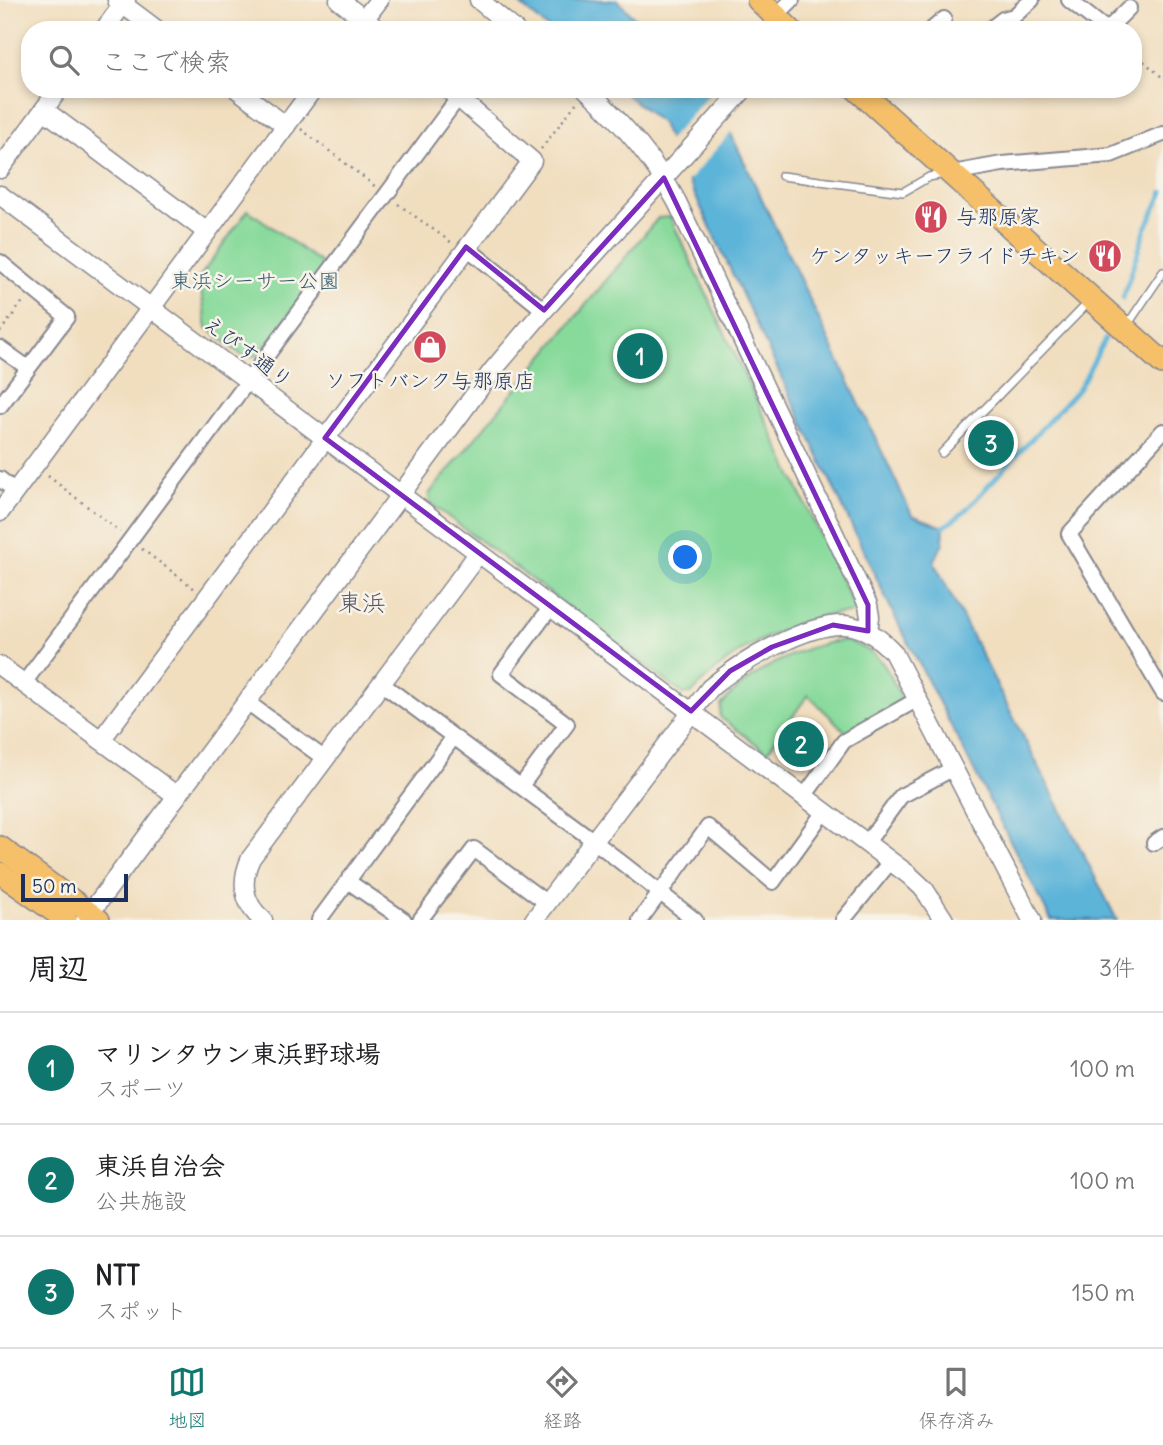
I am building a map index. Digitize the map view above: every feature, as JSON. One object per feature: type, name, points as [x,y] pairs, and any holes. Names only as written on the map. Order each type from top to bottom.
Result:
[{"type":"highway","points":[[759,0],[781,21]]},
{"type":"highway","points":[[867,98],[1163,363]]},
{"type":"main road","points":[[0,847],[92,918]]},
{"type":"main road","points":[[0,873],[66,920]]},
{"type":"street","points":[[339,0],[361,21]]},
{"type":"street","points":[[368,21],[379,0]]},
{"type":"street","points":[[480,0],[504,21]]},
{"type":"street","points":[[784,21],[792,0]]},
{"type":"street","points":[[1000,21],[1014,16],[1032,0]]},
{"type":"street","points":[[1069,0],[1096,21]]},
{"type":"street","points":[[110,21],[122,1],[146,21]]},
{"type":"street","points":[[1116,21],[1129,8]]},
{"type":"street","points":[[0,169],[53,98]]},
{"type":"street","points":[[249,98],[286,126]]},
{"type":"street","points":[[0,512],[306,98]]},
{"type":"street","points":[[24,683],[248,380],[449,98]]},
{"type":"street","points":[[101,740],[532,161],[459,98]]},
{"type":"street","points":[[589,98],[613,114],[664,178],[868,605],[868,631]]},
{"type":"street","points":[[92,918],[177,796],[473,396],[544,310],[736,98]]},
{"type":"street","points":[[44,110],[207,232]]},
{"type":"street","points":[[952,173],[1002,164],[1111,155],[1163,134]]},
{"type":"street","name":"えびす通り","points":[[0,195],[890,862],[924,889],[944,920]]},
{"type":"street","points":[[466,247],[544,310]]},
{"type":"street","points":[[0,262],[67,317],[0,406]]},
{"type":"street","points":[[0,348],[28,368]]},
{"type":"street","points":[[1163,432],[1069,534],[1163,693]]},
{"type":"street","points":[[0,480],[15,491]]},
{"type":"street","points":[[263,920],[248,904],[244,891],[246,869],[251,858],[478,554]]},
{"type":"street","points":[[521,786],[566,724],[501,674],[551,607]]},
{"type":"street","points":[[534,920],[710,688],[730,671],[772,647],[833,625],[868,631],[893,652],[1032,920]]},
{"type":"street","points":[[0,666],[177,796]]},
{"type":"street","points":[[381,683],[594,841],[695,920]]},
{"type":"street","points":[[803,798],[844,741],[918,699]]},
{"type":"street","points":[[247,702],[325,759]]},
{"type":"street","points":[[319,920],[453,738]]},
{"type":"street","points":[[866,844],[901,796],[954,768]]},
{"type":"street","points":[[640,920],[708,827],[773,882],[823,813]]},
{"type":"street","points":[[420,920],[474,849],[547,903]]},
{"type":"street","points":[[843,920],[890,862]]},
{"type":"street","points":[[349,882],[404,920]]},
{"type":"lane","points":[[782,176],[903,192],[929,177],[952,173]]},
{"type":"lane","points":[[1125,328],[1163,272]]},
{"type":"lane","points":[[942,453],[1092,299]]},
{"type":"path","points":[[1142,60],[1163,78]]},
{"type":"path","points":[[532,161],[580,98]]},
{"type":"path","points":[[0,331],[32,289]]},
{"type":"highlighted area","points":[[664,178],[868,605],[868,631],[833,625],[772,647],[730,671],[691,711],[325,438],[466,247],[544,310]]},
{"type":"green space","name":"東浜シーサー公園","points":[[248,210],[325,266],[259,355],[244,357],[207,328],[199,278]]},
{"type":"green space","points":[[670,217],[855,609],[854,613],[831,614],[765,638],[727,661],[691,694],[683,694],[430,503],[429,494],[658,218]]},
{"type":"green space","points":[[844,640],[867,650],[881,661],[902,700],[899,706],[848,734],[808,695],[767,752],[720,717],[721,705],[761,671],[793,654]]},
{"type":"water","points":[[515,0],[617,0],[638,21],[540,21]]},
{"type":"water","points":[[631,98],[712,98],[912,515],[944,527],[943,543],[934,562],[1117,920],[1051,920],[893,613],[661,123]]},
{"type":"pier","points":[[706,98],[716,98],[733,130],[686,183],[667,142]]},
{"type":"waterway","points":[[1123,298],[1145,230],[1163,192]]},
{"type":"waterway","points":[[944,527],[965,511],[1080,387],[1105,339]]},
{"type":"place","name":"与那原家","points":[[931,217]]},
{"type":"place","name":"ケンタッキーフライドチキン","points":[[1105,256]]},
{"type":"place","name":"ソフトバンク与那原店","points":[[430,347]]},
{"type":"place","name":"マリンタウン東浜野球場","points":[[640,356]]},
{"type":"place","name":"NTT","points":[[991,443]]},
{"type":"place","name":"東浜自治会","points":[[801,744]]},
{"type":"district","name":"東浜","points":[[362,603]]}]
